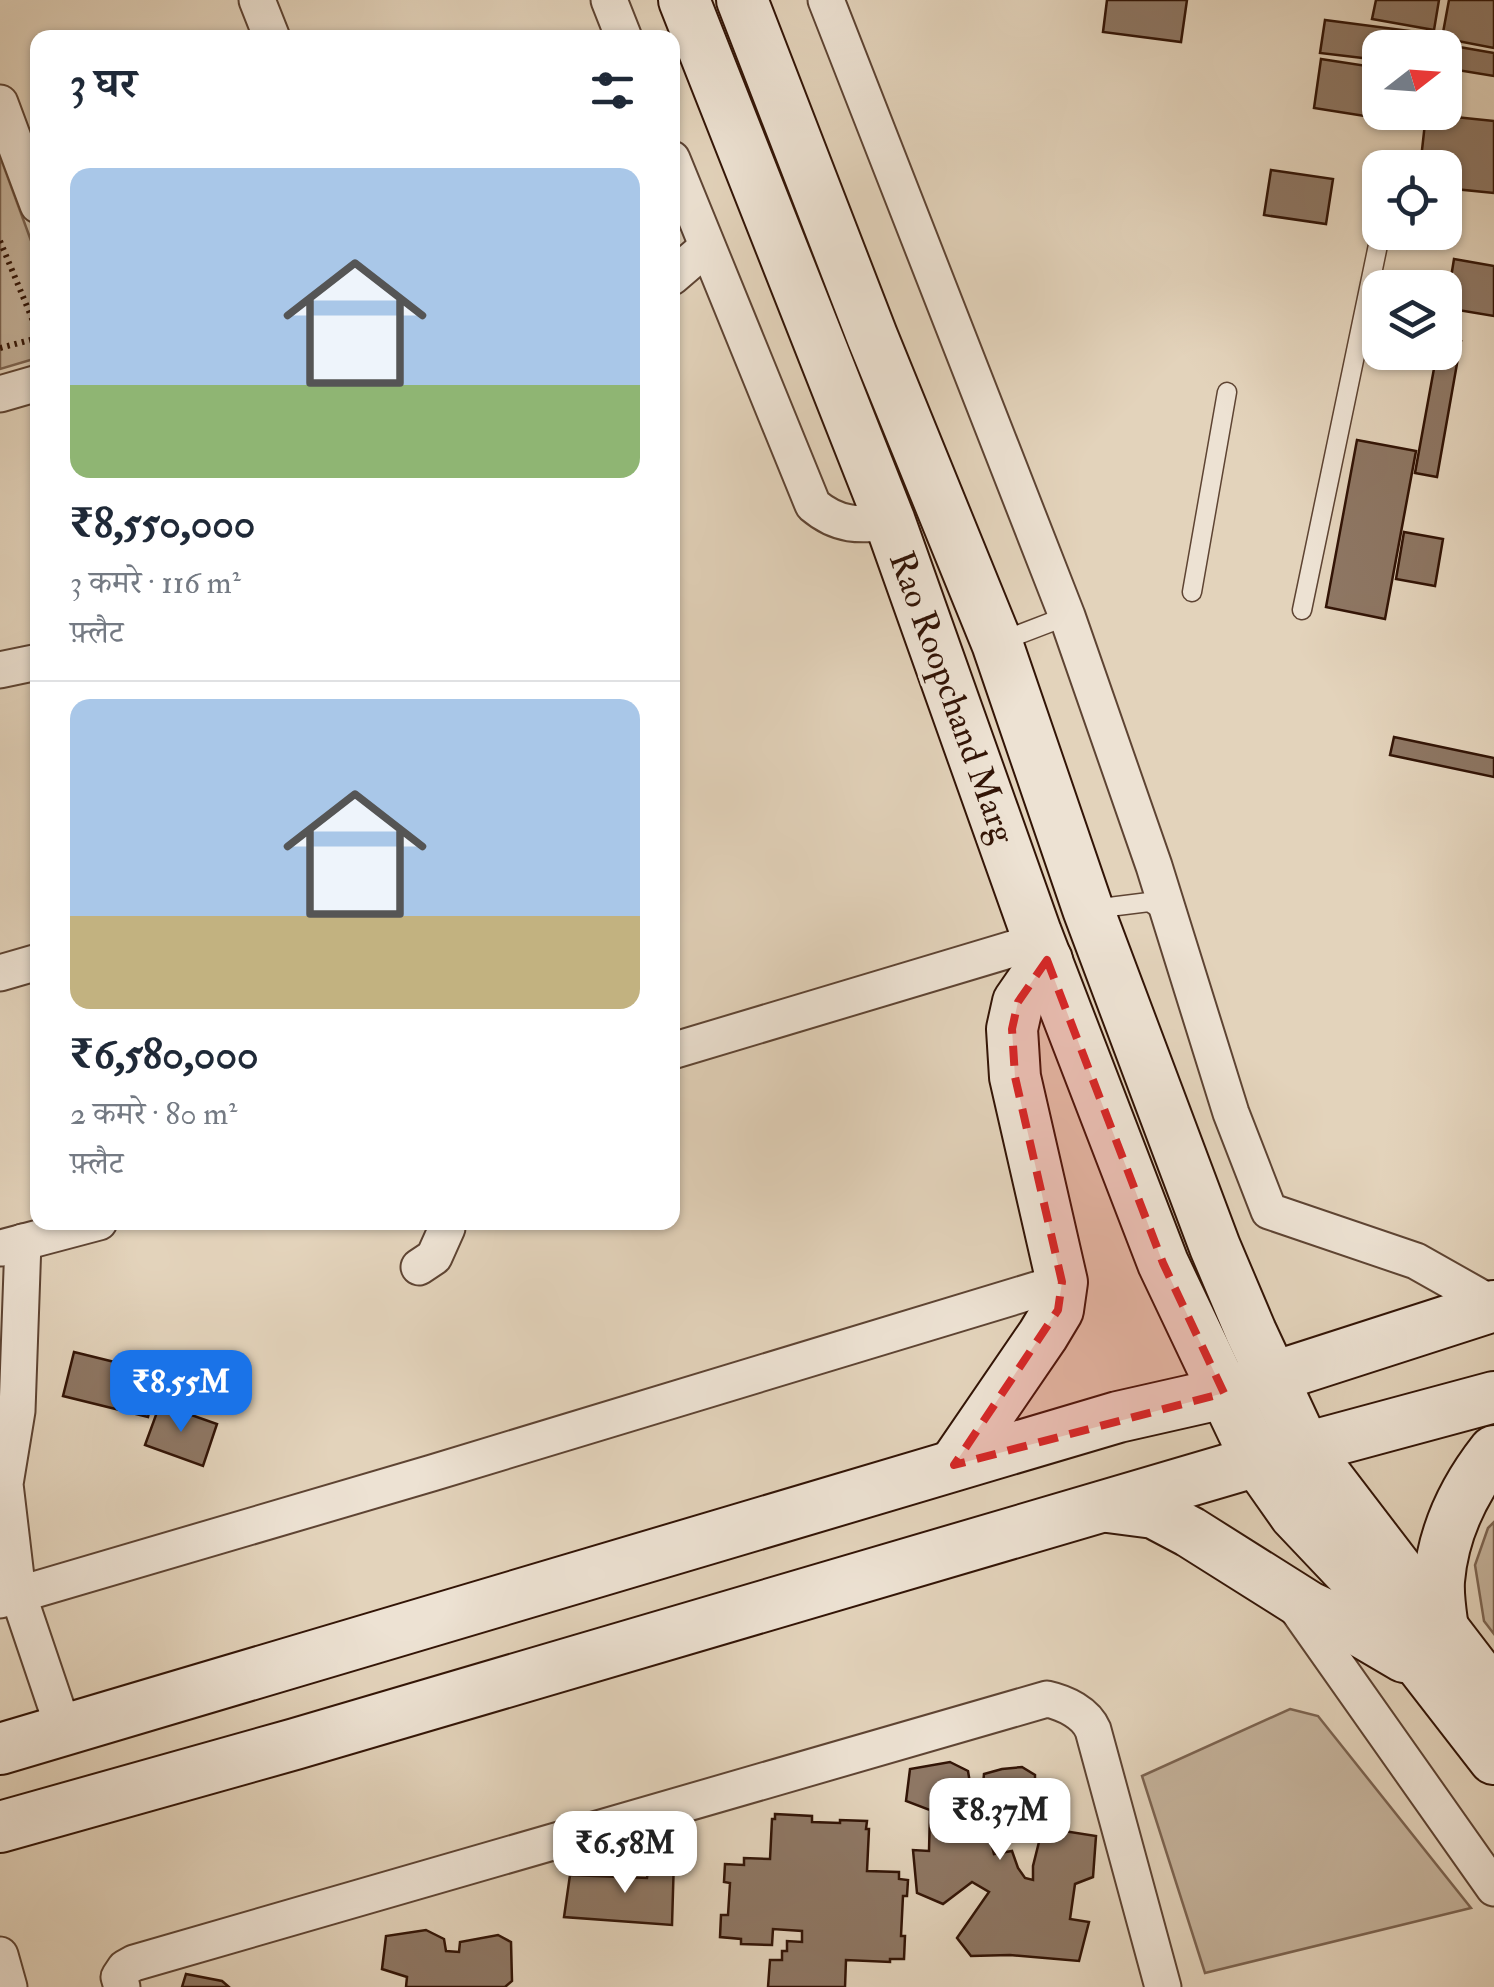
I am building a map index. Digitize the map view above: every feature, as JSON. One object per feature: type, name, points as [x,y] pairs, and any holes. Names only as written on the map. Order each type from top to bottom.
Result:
[{"type":"main road","name":"Rao Roopchand Marg","points":[[684,0],[890,522],[1043,951],[1163,1263],[1257,1461],[1295,1515],[1349,1572],[1434,1650]]},
{"type":"main road","name":"Rao Roopchand Marg","points":[[742,0],[872,336],[997,643],[1088,910],[1215,1247],[1305,1448],[1434,1650]]},
{"type":"main road","points":[[954,1465],[1058,1310],[1062,1282],[1015,1077],[1012,1029],[1018,1002],[1043,951]]},
{"type":"main road","points":[[0,1749],[1118,1417],[1224,1393],[1494,1305]]},
{"type":"main road","points":[[0,1827],[1257,1461],[1494,1397]]},
{"type":"main road","points":[[1494,1451],[1458,1504],[1446,1542],[1434,1650],[1494,1758]]},
{"type":"main road","points":[[1103,1507],[1154,1513],[1309,1607],[1358,1630],[1434,1650],[1494,1695]]},
{"type":"street","points":[[257,0],[269,30]]},
{"type":"street","points":[[609,0],[621,30]]},
{"type":"street","points":[[826,0],[1068,616],[1154,866],[1231,1113],[1269,1212],[1416,1260],[1494,1305]]},
{"type":"street","points":[[0,104],[30,184]]},
{"type":"street","points":[[680,179],[814,505],[828,518],[854,524],[890,522]]},
{"type":"street","points":[[680,269],[707,247]]},
{"type":"street","points":[[0,394],[30,385]]},
{"type":"street","points":[[0,670],[30,664]]},
{"type":"street","points":[[680,1049],[1043,951]]},
{"type":"street","points":[[0,972],[30,964]]},
{"type":"street","points":[[64,1730],[9,1597],[5,1484],[17,1411],[12,1245],[69,1230]]},
{"type":"street","points":[[419,1267],[434,1256],[446,1230]]},
{"type":"street","points":[[9,1597],[1062,1282]]},
{"type":"street","points":[[1286,1593],[1494,1888]]},
{"type":"street","points":[[122,1987],[120,1974],[134,1963],[1047,1699],[1088,1720],[1093,1730],[1160,1986]]},
{"type":"lane","points":[[1302,610],[1377,250]]},
{"type":"lane","points":[[1192,592],[1228,392]]},
{"type":"lane","points":[[997,643],[1068,616]]},
{"type":"lane","points":[[1088,910],[1149,902],[1168,914]]},
{"type":"path","points":[[0,241],[30,315]]},
{"type":"path","points":[[0,348],[30,338]]},
{"type":"highlighted area","points":[[1047,960],[1163,1263],[1224,1393],[954,1465],[1058,1310],[1062,1282],[1015,1077],[1012,1029],[1018,1002]]},
{"type":"shaded area","points":[[0,156],[30,238],[30,360],[0,369]]},
{"type":"shaded area","points":[[1494,1522],[1494,1634],[1484,1621],[1475,1565],[1488,1528]]},
{"type":"shaded area","points":[[1290,1709],[1318,1716],[1471,1908],[1205,1973],[1142,1776]]},
{"type":"building","points":[[1107,0],[1187,0],[1181,42],[1103,32]]},
{"type":"building","points":[[1376,0],[1439,0],[1434,30],[1372,19]]},
{"type":"building","points":[[1449,0],[1494,0],[1494,48],[1462,42],[1462,30],[1443,30]]},
{"type":"building","points":[[1325,20],[1402,30],[1362,30],[1362,58],[1320,53]]},
{"type":"building","points":[[1462,47],[1494,53],[1494,76],[1462,71]]},
{"type":"building","points":[[1321,59],[1362,65],[1362,116],[1314,108]]},
{"type":"building","points":[[1462,118],[1494,121],[1494,193],[1462,190],[1462,150],[1422,150],[1424,130],[1462,130]]},
{"type":"building","points":[[1271,170],[1333,179],[1326,224],[1264,215]]},
{"type":"building","points":[[1454,259],[1494,266],[1494,316],[1462,311],[1462,270],[1452,270]]},
{"type":"building","points":[[1434,370],[1456,370],[1437,477],[1415,473]]},
{"type":"building","points":[[1357,440],[1416,451],[1385,619],[1326,607]]},
{"type":"building","points":[[1404,532],[1443,539],[1435,586],[1396,579]]},
{"type":"building","points":[[1394,737],[1494,758],[1494,777],[1390,755]]},
{"type":"building","points":[[74,1352],[159,1373],[148,1417],[63,1396]]},
{"type":"building","points":[[160,1404],[217,1424],[203,1466],[145,1445]]},
{"type":"building","points":[[950,1762],[968,1771],[970,1783],[983,1785],[984,1774],[1002,1769],[1022,1767],[1035,1775],[1035,1813],[1015,1831],[990,1839],[994,1854],[1012,1851],[1025,1878],[1033,1880],[1040,1838],[1064,1831],[1096,1836],[1093,1877],[1075,1884],[1070,1919],[1089,1922],[1079,1961],[971,1956],[957,1938],[989,1892],[972,1882],[943,1904],[917,1893],[913,1850],[929,1851],[930,1810],[906,1801],[910,1769]]},
{"type":"building","points":[[775,1814],[812,1816],[812,1822],[867,1821],[867,1871],[899,1872],[899,1879],[908,1880],[907,1896],[903,1896],[904,1959],[846,1960],[845,1987],[768,1987],[770,1960],[782,1960],[787,1941],[802,1942],[802,1931],[773,1929],[772,1945],[741,1944],[741,1939],[720,1937],[721,1915],[728,1915],[730,1883],[724,1882],[725,1864],[744,1865],[744,1858],[770,1859]]},
{"type":"building","points":[[650,1857],[674,1858],[672,1925],[564,1917],[570,1875],[647,1878]]},
{"type":"building","points":[[426,1930],[444,1939],[446,1951],[459,1952],[460,1942],[498,1935],[511,1942],[512,1981],[505,1987],[406,1987],[407,1977],[382,1969],[386,1936]]},
{"type":"building","points":[[186,1974],[222,1981],[229,1987],[182,1987]]}]
